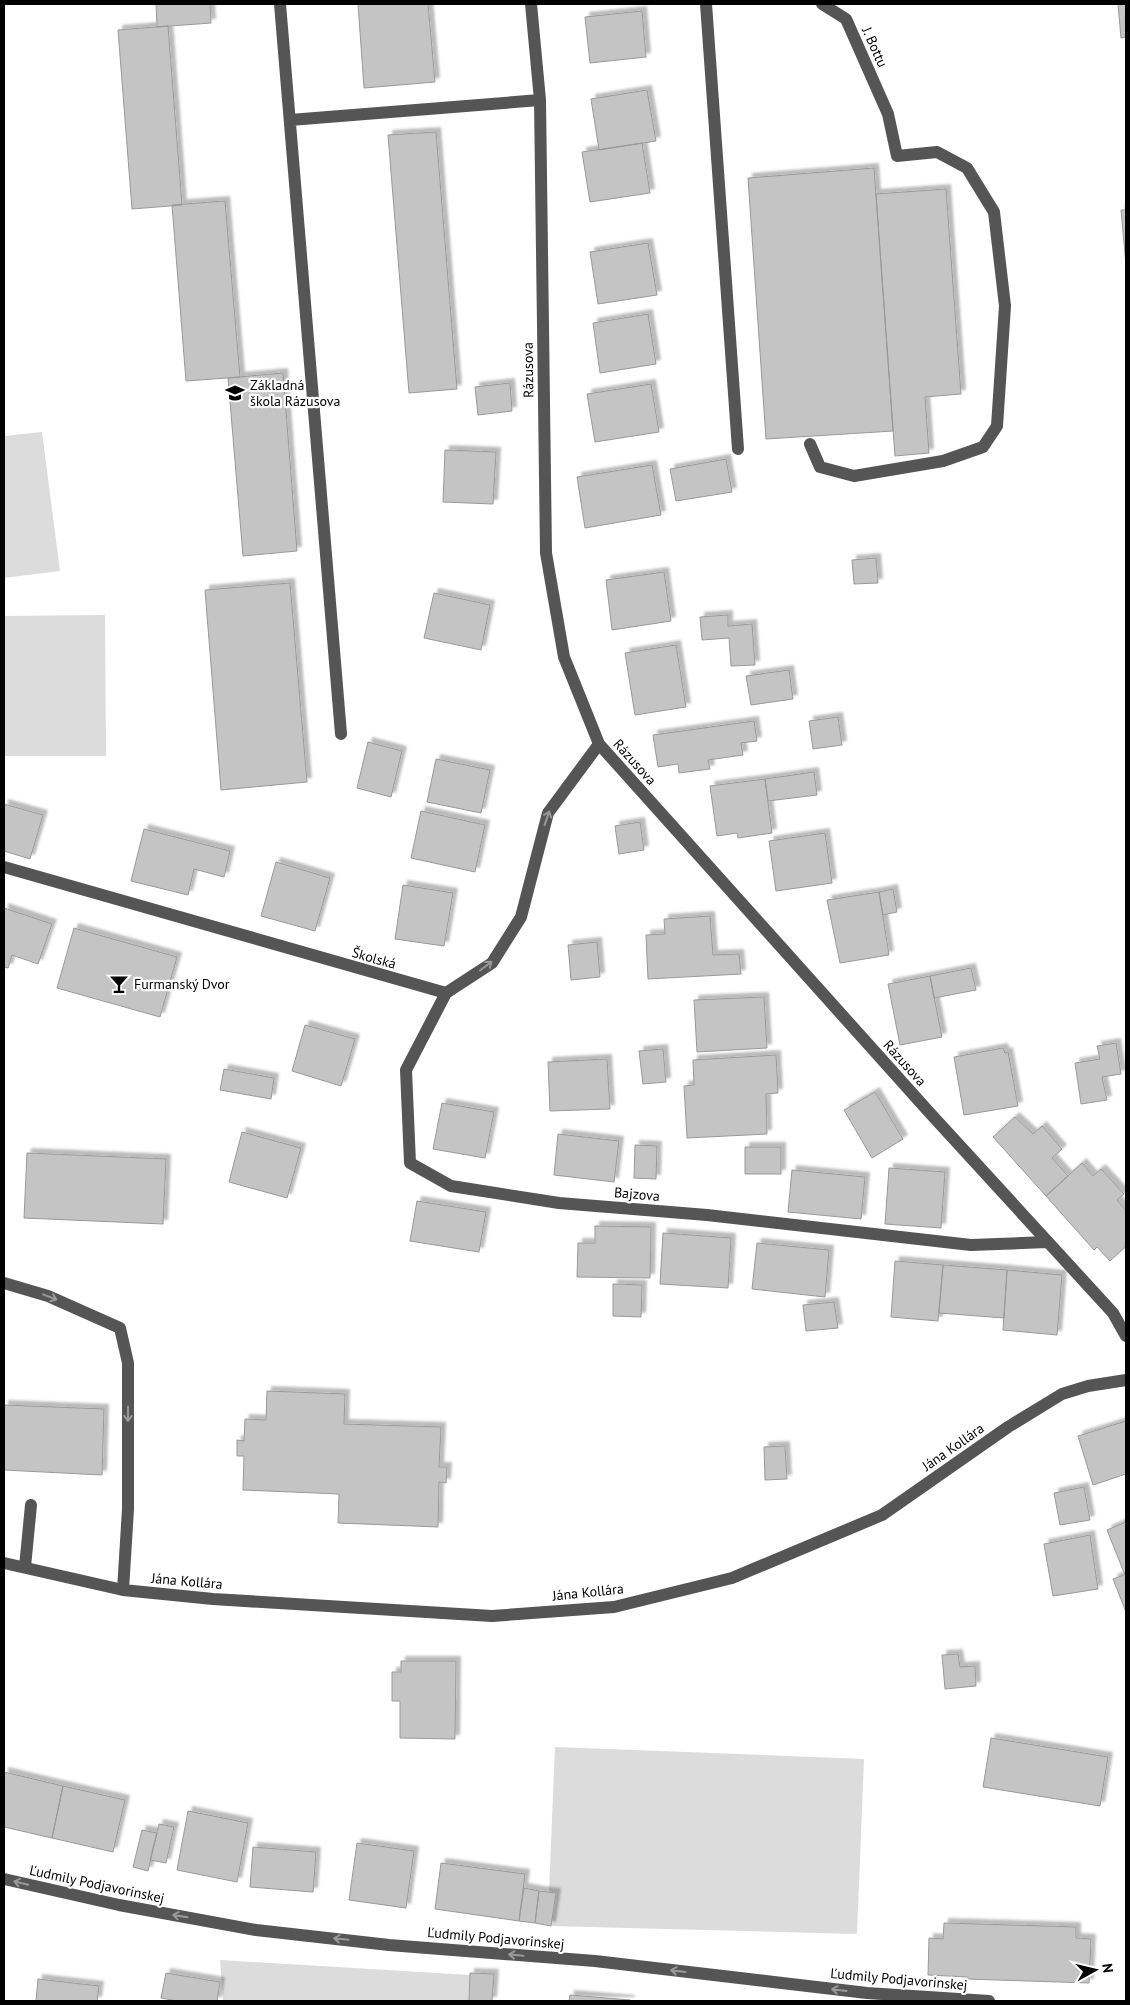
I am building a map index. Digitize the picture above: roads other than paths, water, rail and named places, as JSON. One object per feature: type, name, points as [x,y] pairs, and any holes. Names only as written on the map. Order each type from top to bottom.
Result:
[{"type":"street","points":[[280,4],[341,734]]},
{"type":"street","name":"Rázusova","points":[[530,4],[540,100],[546,552],[564,657],[599,744],[1113,1313],[1126,1336]]},
{"type":"street","points":[[706,4],[738,449]]},
{"type":"street","name":"J. Bottu","points":[[810,444],[820,467],[854,476],[942,461],[983,447],[997,426],[1005,306],[994,212],[968,168],[937,152],[897,156],[888,114],[846,19],[822,4]]},
{"type":"street","points":[[290,120],[540,100]]},
{"type":"street","points":[[446,993],[492,963],[521,917],[548,813],[599,744]]},
{"type":"street","name":"Školská","points":[[4,867],[446,993]]},
{"type":"street","name":"Bajzova","points":[[446,993],[406,1070],[410,1163],[451,1186],[559,1203],[707,1215],[971,1244],[1047,1242]]},
{"type":"street","points":[[4,1283],[48,1296],[120,1328],[128,1363],[128,1509],[123,1590]]},
{"type":"street","name":"Jána Kollára","points":[[4,1563],[123,1590],[213,1599],[492,1616],[614,1607],[732,1578],[882,1515],[1008,1427],[1062,1394],[1088,1386],[1126,1380]]},
{"type":"street","points":[[24,1568],[32,1505]]},
{"type":"street","name":"Ľudmily Podjavorinskej","points":[[4,1879],[119,1906],[256,1930],[390,1945],[595,1961],[867,1993],[989,2001]]},
{"type":"place","name":"Základná škola Rázusova","points":[[235,393]]},
{"type":"place","name":"Furmanský Dvor","points":[[119,984]]}]
